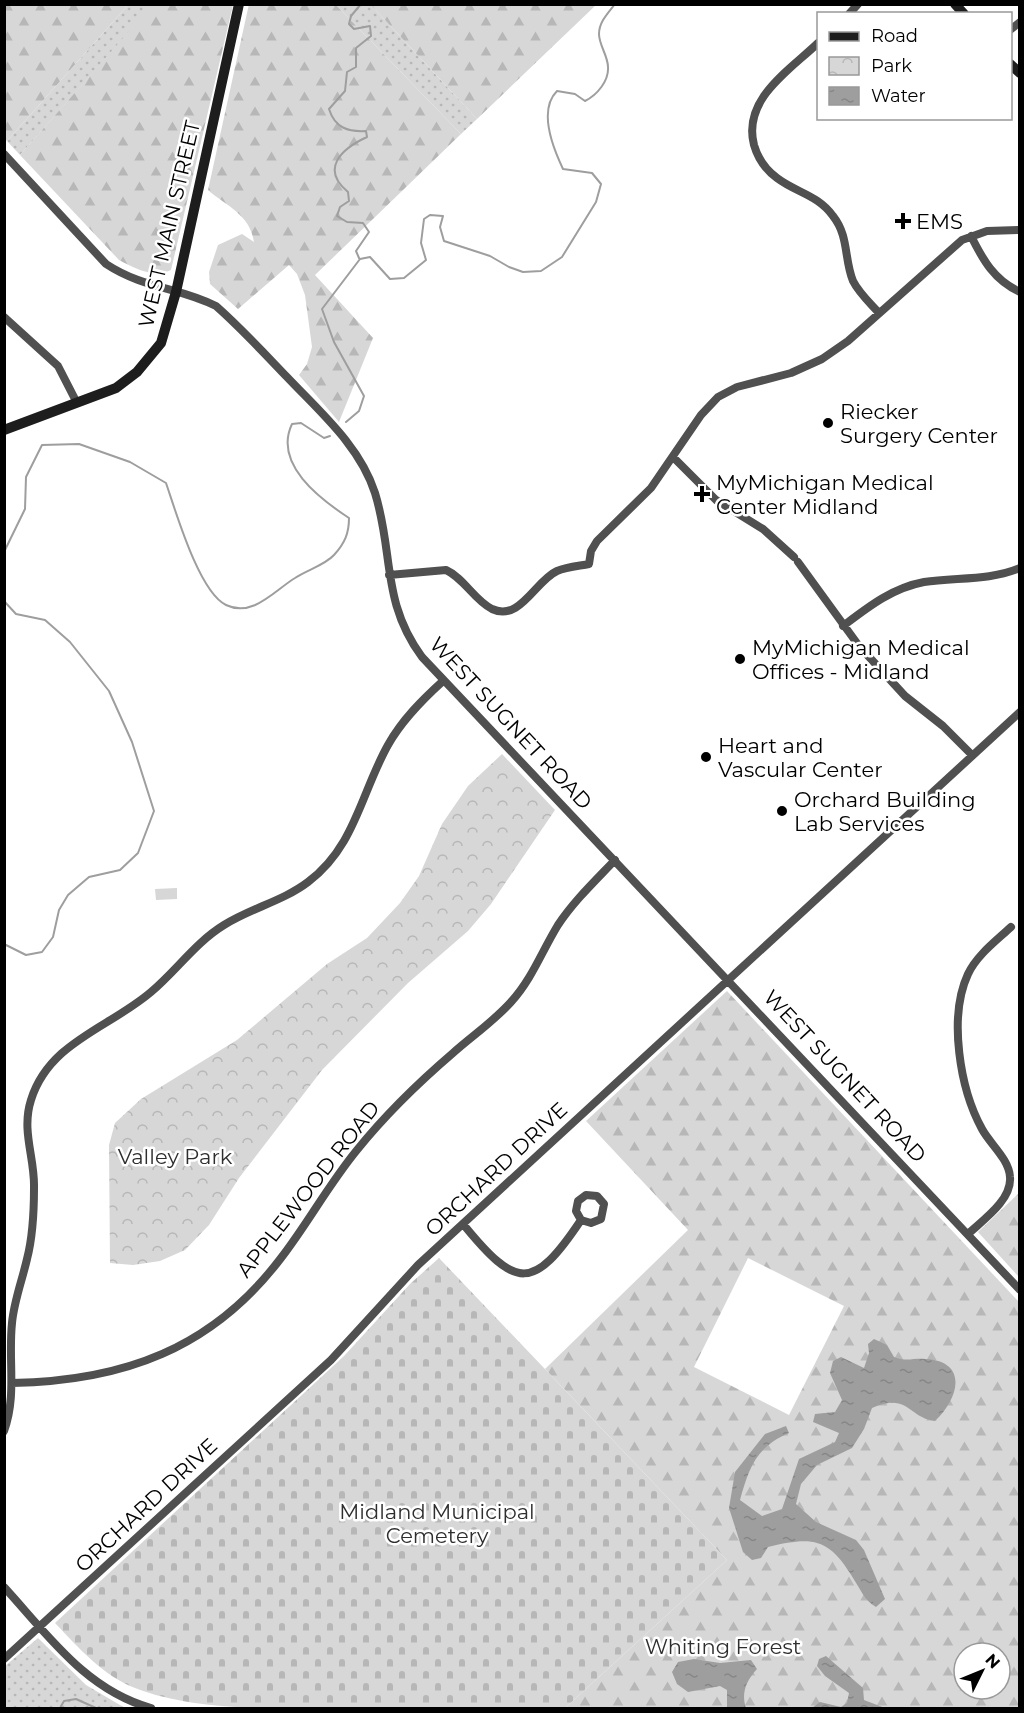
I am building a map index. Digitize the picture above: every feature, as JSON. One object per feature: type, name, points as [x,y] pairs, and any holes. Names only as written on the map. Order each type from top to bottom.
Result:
[{"type":"street","name":"WEST MAIN STREET","points":[[4,430],[116,388],[147,363],[166,332],[239,4]]},
{"type":"street","points":[[817,45],[770,88],[760,101],[753,117],[753,142],[760,159],[772,174],[816,198],[830,212],[846,240],[853,282],[879,313]]},
{"type":"street","name":"WEST SUGNET ROAD","points":[[4,154],[106,264],[127,278],[199,297],[216,306],[346,441],[358,457],[374,492],[382,524],[393,601],[402,625],[417,650],[443,681],[729,979],[1020,1290]]},
{"type":"street","points":[[389,575],[446,570],[453,573],[490,608],[504,612],[519,605],[556,571],[589,564],[591,551],[597,541],[651,488],[701,415],[718,398],[737,387],[812,365],[840,347],[951,249],[971,236],[987,231],[1020,230]]},
{"type":"street","points":[[971,236],[989,269],[1005,284],[1020,292]]},
{"type":"street","points":[[4,317],[58,366],[77,403]]},
{"type":"street","points":[[673,457],[716,500],[763,529],[796,559],[843,626],[905,696],[943,726],[972,755]]},
{"type":"street","points":[[843,626],[883,598],[906,587],[923,582],[985,577],[1020,568]]},
{"type":"street","points":[[4,1431],[12,1383],[12,1326],[27,1260],[34,1214],[34,1184],[26,1135],[27,1114],[45,1070],[72,1042],[129,1011],[211,934],[246,913],[294,891],[321,871],[336,855],[351,833],[388,743],[414,708],[443,681]]},
{"type":"street","name":"ORCHARD DRIVE","points":[[4,1659],[331,1360],[412,1272],[463,1224],[1020,712]]},
{"type":"street","name":"APPLEWOOD ROAD","points":[[12,1383],[70,1381],[125,1369],[179,1346],[244,1301],[282,1257],[320,1199],[368,1137],[400,1101],[489,1024],[520,992],[574,903],[615,860]]},
{"type":"street","points":[[968,1234],[1006,1194],[1010,1177],[1006,1164],[982,1129],[962,1076],[959,1028],[962,993],[969,972],[984,951],[1011,927]]},
{"type":"street","points":[[463,1224],[502,1268],[524,1273],[542,1268],[553,1258],[581,1220]]},
{"type":"street","points":[[4,1587],[92,1681],[121,1698],[151,1708]]},
{"type":"green space","points":[[5,4],[128,5],[7,141],[4,138]]},
{"type":"green space","points":[[153,4],[233,5],[171,270],[158,273],[138,269],[119,260],[20,155]]},
{"type":"green space","points":[[249,4],[336,5],[461,134],[315,275],[373,338],[339,422],[299,375],[307,364],[312,347],[305,295],[297,274],[289,265],[238,309],[210,284],[209,272],[218,245],[242,234],[254,242],[252,232],[242,217],[208,190]]},
{"type":"green space","points":[[128,5],[153,5],[20,155],[7,141]]},
{"type":"green space","points":[[336,5],[371,5],[477,119],[461,134]]},
{"type":"green space","points":[[371,5],[596,5],[477,119]]},
{"type":"green space","name":"Valley Park","points":[[502,754],[555,810],[491,904],[468,931],[408,983],[322,1070],[239,1178],[209,1225],[185,1250],[160,1261],[133,1265],[110,1263],[109,1145],[115,1123],[141,1099],[237,1040],[327,964],[367,938],[400,903],[419,876],[442,824],[468,786]]},
{"type":"green space","points":[[177,888],[177,899],[156,900],[155,889]]},
{"type":"green space","name":"Whiting Forest","points":[[727,991],[1019,1302],[1019,1708],[565,1708],[727,1560],[545,1369],[688,1230],[586,1121]],"holes":[[[748,1258],[844,1306],[789,1415],[694,1367]]]},
{"type":"green space","points":[[1019,1193],[1020,1275],[1018,1276],[978,1232]]},
{"type":"green space","name":"Midland Municipal Cemetery","points":[[439,1258],[727,1560],[565,1708],[291,1708],[210,1705],[159,1696],[135,1688],[112,1676],[92,1660],[55,1623],[344,1356],[410,1284]]},
{"type":"green space","points":[[38,1638],[86,1685],[125,1708],[5,1708],[5,1666]]},
{"type":"water","points":[[874,1339],[887,1345],[894,1357],[906,1360],[939,1361],[949,1367],[954,1374],[955,1383],[954,1393],[949,1403],[935,1421],[926,1419],[901,1404],[884,1404],[872,1408],[864,1429],[852,1448],[817,1465],[801,1484],[796,1504],[816,1522],[856,1540],[864,1550],[885,1599],[876,1607],[866,1598],[836,1555],[818,1543],[808,1541],[768,1547],[761,1558],[752,1560],[743,1552],[729,1508],[735,1472],[765,1434],[786,1426],[789,1433],[761,1452],[751,1468],[740,1500],[762,1516],[782,1509],[799,1459],[835,1442],[839,1433],[813,1422],[815,1414],[835,1412],[842,1400],[830,1373],[833,1361],[841,1357],[864,1368],[869,1353],[868,1344]]},
{"type":"water","points":[[826,1656],[863,1688],[864,1700],[885,1708],[812,1708],[820,1702],[841,1707],[847,1703],[849,1693],[825,1676],[817,1666],[819,1659]]},
{"type":"water","points":[[694,1659],[720,1663],[751,1660],[757,1669],[746,1687],[744,1697],[746,1708],[727,1708],[727,1690],[720,1686],[688,1692],[677,1684],[672,1672],[678,1662]]},
{"type":"waterway","points":[[359,258],[356,251],[369,232],[363,223],[347,222],[337,216],[340,207],[349,201],[348,192],[340,184],[335,168],[337,160],[349,147],[367,137],[366,131],[353,131],[339,125],[329,109],[345,91],[347,72],[356,67],[356,48],[371,36],[370,26],[354,29],[349,24],[351,16],[361,4]]},
{"type":"waterway","points":[[346,422],[359,411],[364,396],[334,342],[322,309],[360,259],[370,257],[390,279],[404,278],[426,260],[421,243],[424,219],[430,215],[443,216],[440,227],[444,241],[490,256],[523,272],[541,271],[562,257],[596,202],[601,184],[592,173],[563,169],[549,129],[549,108],[551,99],[557,91],[575,94],[585,101],[601,87],[607,77],[608,67],[599,38],[599,30],[604,18],[615,4]]},
{"type":"waterway","points":[[4,552],[25,509],[26,477],[42,445],[79,444],[130,462],[166,483],[182,531],[207,585],[226,605],[236,608],[254,605],[295,578],[330,559],[346,538],[349,518],[325,501],[302,479],[289,453],[288,439],[292,424],[301,423],[324,438],[330,436]]},
{"type":"waterway","points":[[4,601],[16,614],[45,620],[70,642],[109,691],[132,742],[154,811],[138,853],[120,870],[89,877],[68,895],[59,910],[53,937],[42,952],[26,955],[4,944]]},
{"type":"waterway","points":[[60,1708],[64,1701],[76,1699],[96,1708]]},
{"type":"place","name":"EMS","points":[[903,221]]},
{"type":"place","name":"Riecker Surgery Center","points":[[828,423]]},
{"type":"place","name":"MyMichigan Medical Center Midland","points":[[702,494]]},
{"type":"place","name":"MyMichigan Medical Offices - Midland","points":[[740,659]]},
{"type":"place","name":"Heart and Vascular Center","points":[[706,757]]},
{"type":"place","name":"Orchard Building Lab Services","points":[[782,811]]}]
